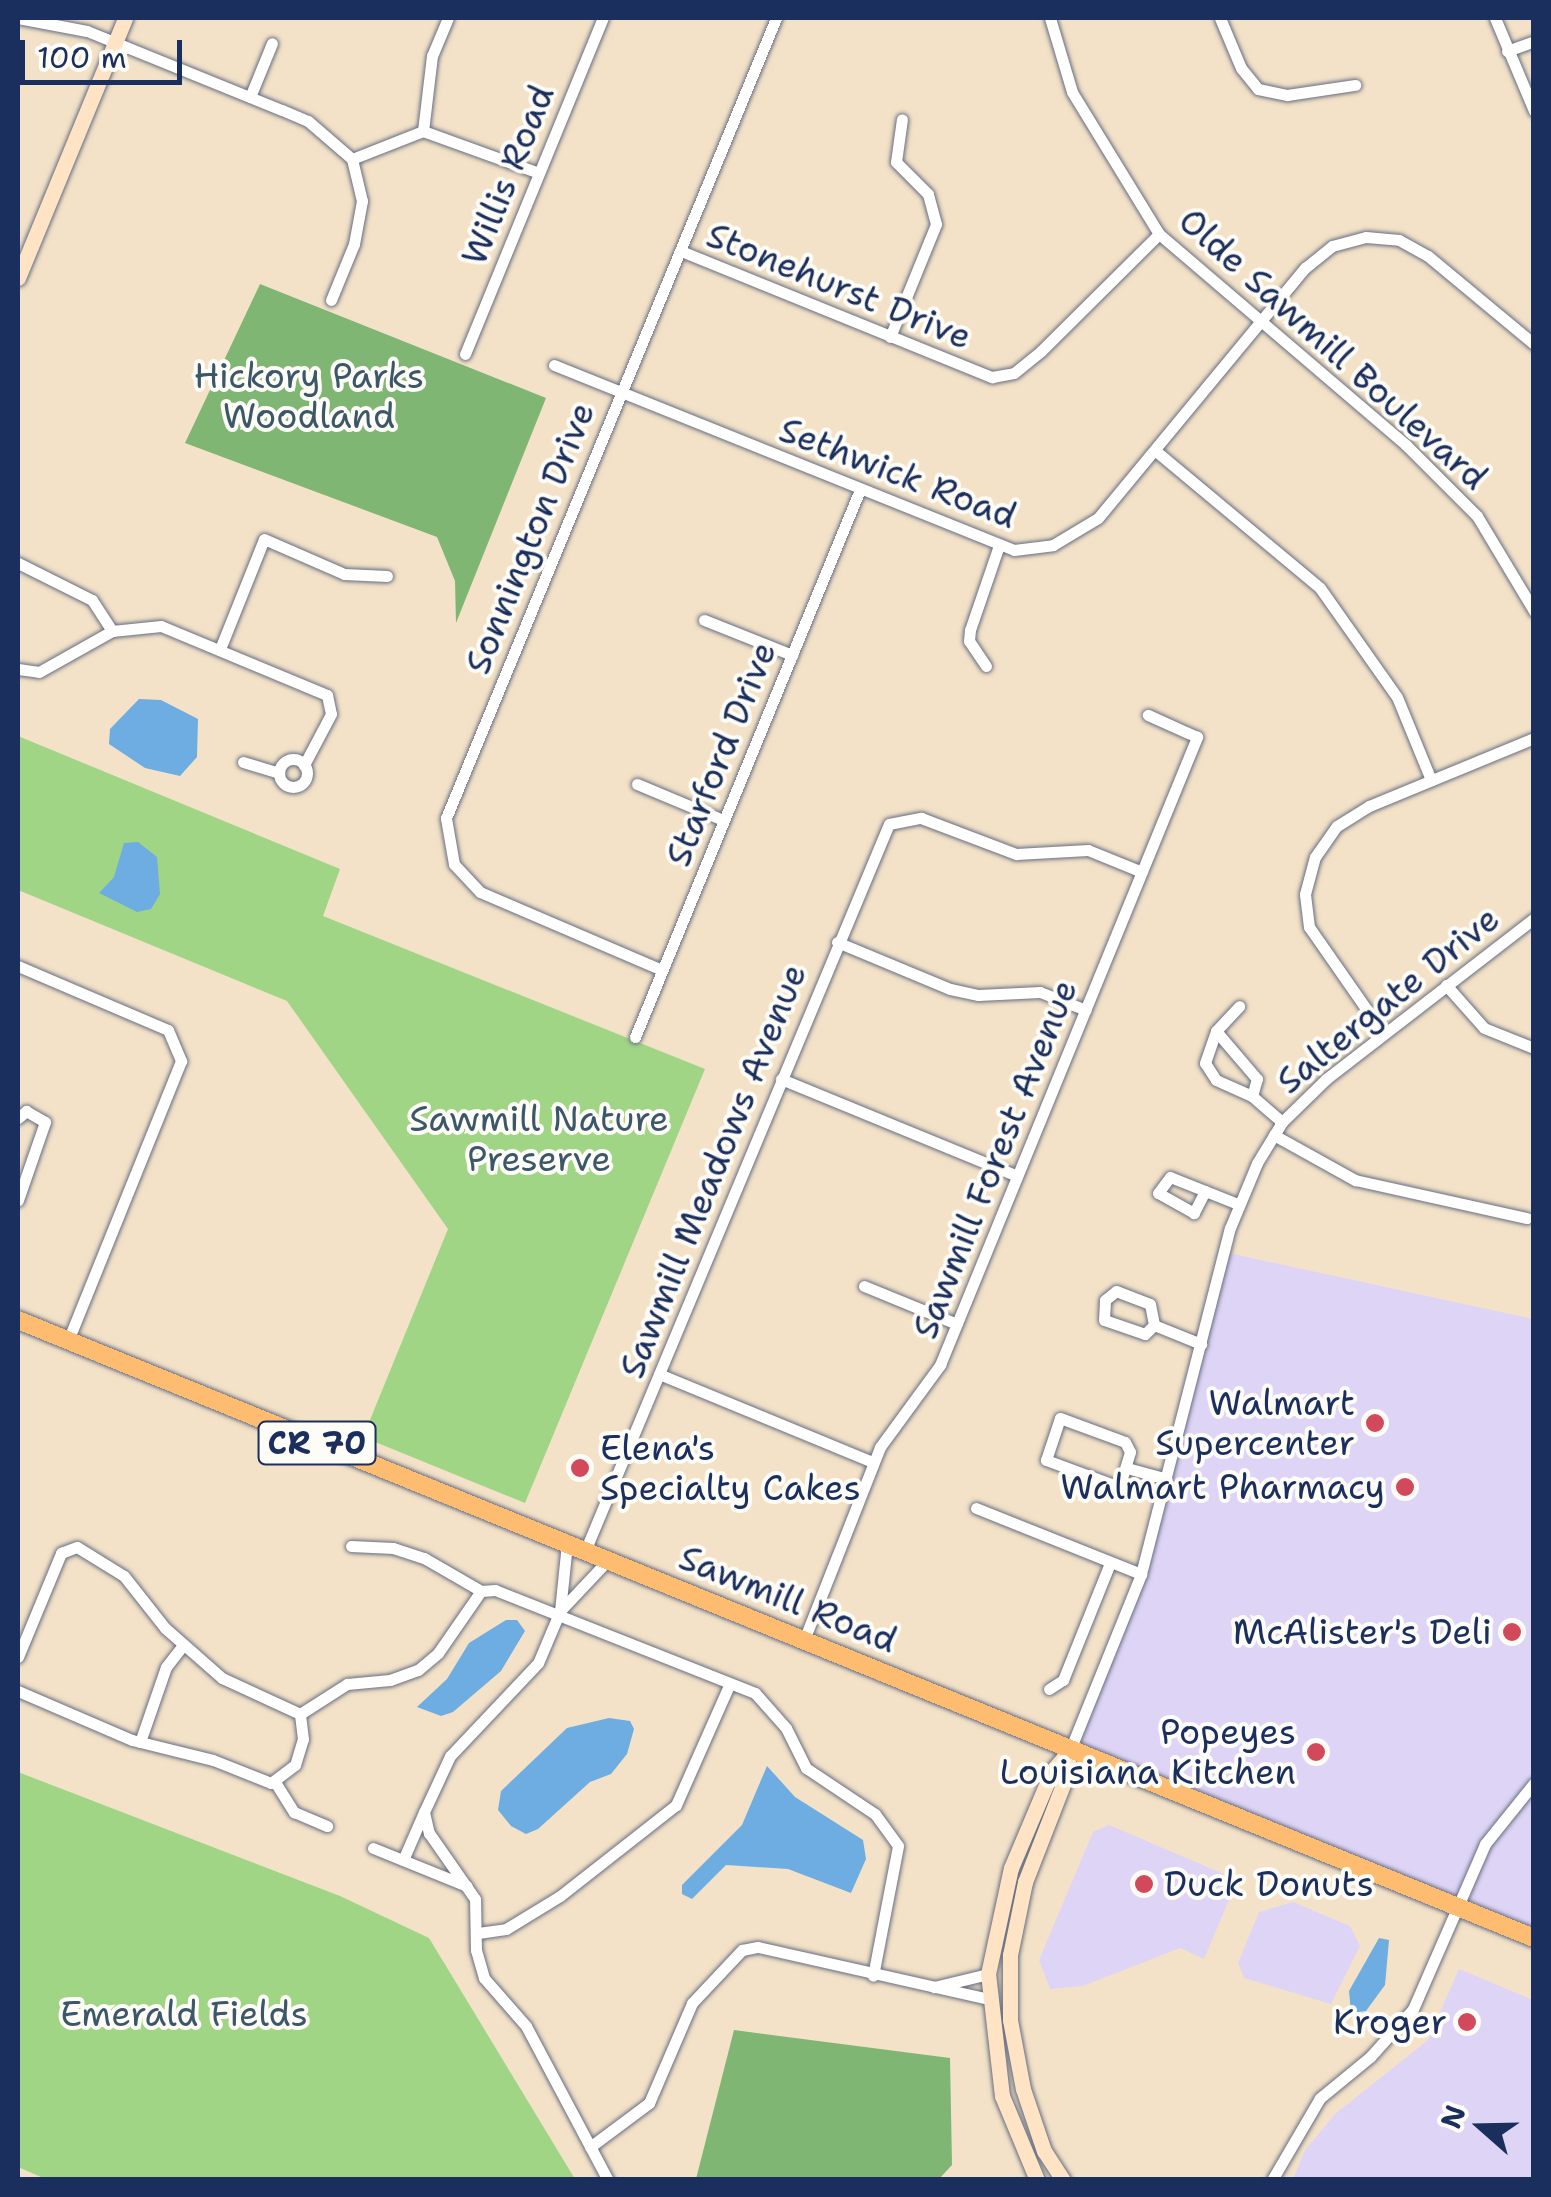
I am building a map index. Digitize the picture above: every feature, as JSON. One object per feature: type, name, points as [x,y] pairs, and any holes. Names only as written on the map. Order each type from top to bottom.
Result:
[{"type":"main road","points":[[18,278],[125,18]]},
{"type":"main road","name":"Sawmill Road","points":[[18,1320],[1534,1938]]},
{"type":"main road","points":[[1033,2178],[1002,2096],[988,1974],[1011,1868],[1052,1771],[1070,1750]]},
{"type":"main road","points":[[1064,2180],[1053,2164],[1023,2089],[1010,2020],[1010,1955],[1025,1882],[1066,1777],[1070,1750]]},
{"type":"street","points":[[18,18],[114,42],[308,121],[352,159],[362,201],[354,244],[331,300]]},
{"type":"street","points":[[422,131],[432,56],[448,18]]},
{"type":"street","name":"Willis Road","points":[[465,354],[603,18]]},
{"type":"street","name":"Sonnington Drive","points":[[662,970],[480,892],[454,864],[446,833],[453,796],[776,18]]},
{"type":"street","name":"Olde Sawmill Boulevard","points":[[1050,18],[1072,92],[1159,234],[1259,324],[1406,444],[1478,516],[1534,611]]},
{"type":"street","points":[[1220,18],[1241,68],[1258,89],[1287,95],[1355,85]]},
{"type":"street","points":[[1495,18],[1534,112]]},
{"type":"street","points":[[1508,51],[1534,41]]},
{"type":"street","points":[[250,97],[272,44]]},
{"type":"street","points":[[890,336],[936,224],[928,194],[896,162],[902,120]]},
{"type":"street","points":[[352,159],[422,131],[539,173]]},
{"type":"street","name":"Stonehurst Drive","points":[[681,251],[971,371],[1014,374],[1159,234]]},
{"type":"street","name":"Sethwick Road","points":[[554,365],[998,548],[1030,550],[1076,536],[1157,452],[1305,268],[1332,246],[1366,237],[1399,240],[1428,256],[1534,344]]},
{"type":"street","points":[[1157,452],[1320,588],[1396,697],[1431,780]]},
{"type":"street","name":"Starford Drive","points":[[635,1037],[859,492]]},
{"type":"street","points":[[220,650],[264,540],[344,574],[387,576]]},
{"type":"street","points":[[986,666],[974,651],[970,630],[998,548]]},
{"type":"street","points":[[18,563],[92,600],[112,631]]},
{"type":"street","points":[[704,620],[792,655]]},
{"type":"street","points":[[18,669],[39,672],[68,662],[112,631],[161,626],[332,700],[304,765],[306,778],[295,786],[279,774],[242,762]]},
{"type":"street","name":"Sawmill Forest Avenue","points":[[804,1640],[872,1462],[929,1384],[956,1324],[1198,737],[1148,715]]},
{"type":"street","points":[[1383,1033],[1324,956],[1309,927],[1308,875],[1337,826],[1431,780],[1534,738]]},
{"type":"street","points":[[279,774],[288,760],[304,765]]},
{"type":"street","points":[[637,784],[724,820]]},
{"type":"street","name":"Sawmill Meadows Avenue","points":[[585,1550],[882,834],[899,818],[921,818],[1016,854],[1088,850],[1142,872]]},
{"type":"street","name":"Saltergate Drive","points":[[1070,1750],[1141,1574],[1238,1204],[1274,1135],[1282,1122],[1383,1033],[1534,918]]},
{"type":"street","points":[[838,942],[950,989],[978,995],[1040,992],[1086,1010]]},
{"type":"street","points":[[18,966],[153,1021],[168,1030],[181,1061],[68,1341]]},
{"type":"street","points":[[1446,985],[1484,1028],[1534,1048]]},
{"type":"street","points":[[1239,1006],[1216,1031],[1205,1063],[1226,1089],[1252,1096],[1282,1122]]},
{"type":"street","points":[[1216,1031],[1257,1079],[1252,1096]]},
{"type":"street","points":[[781,1079],[1017,1176]]},
{"type":"street","points":[[18,1118],[26,1111],[45,1122],[18,1200]]},
{"type":"street","points":[[1274,1135],[1362,1182],[1527,1218]]},
{"type":"street","points":[[1205,1191],[1238,1204]]},
{"type":"street","points":[[864,1286],[956,1324]]},
{"type":"street","points":[[1154,1325],[1150,1304],[1116,1291],[1105,1300],[1104,1320],[1135,1334],[1154,1325],[1201,1344]]},
{"type":"street","points":[[658,1374],[872,1462]]},
{"type":"street","points":[[1066,1418],[1125,1442],[1127,1468],[1118,1487],[1110,1487],[1052,1466],[1044,1454],[1054,1426],[1066,1418]]},
{"type":"street","points":[[1127,1468],[1167,1480]]},
{"type":"street","points":[[976,1508],[1141,1574]]},
{"type":"street","points":[[403,1860],[450,1756],[538,1663],[560,1611],[566,1544]]},
{"type":"street","points":[[351,1546],[393,1548],[424,1558],[481,1591],[560,1611],[730,1683],[770,1705],[798,1758],[825,1786],[890,1829],[898,1846],[872,1976]]},
{"type":"street","points":[[18,1657],[61,1552],[77,1547],[124,1576],[183,1644],[222,1678],[300,1714]]},
{"type":"street","points":[[560,1611],[608,1560]]},
{"type":"street","points":[[1049,1689],[1063,1680],[1110,1562]]},
{"type":"street","points":[[300,1714],[347,1684],[390,1680],[418,1670],[438,1653],[481,1591]]},
{"type":"street","points":[[140,1742],[166,1667],[183,1644]]},
{"type":"street","points":[[478,1933],[506,1928],[560,1896],[676,1806],[730,1683]]},
{"type":"street","points":[[18,1691],[140,1742],[274,1782],[294,1812],[327,1826]]},
{"type":"street","points":[[274,1782],[295,1765],[303,1739],[300,1714]]},
{"type":"street","points":[[1272,2180],[1311,2108],[1370,2058],[1413,2009],[1496,1823],[1534,1783]]},
{"type":"street","points":[[424,1812],[429,1833],[476,1899],[484,1978],[526,2026],[608,2180]]},
{"type":"street","points":[[373,1848],[467,1886]]},
{"type":"street","points":[[590,2147],[649,2103],[692,2003],[742,1950],[758,1947],[872,1976],[988,1999]]},
{"type":"street","points":[[934,1987],[988,1974]]},
{"type":"street","points":[[1033,2178],[1053,2164]]},
{"type":"shaded area","points":[[1224,1252],[1533,1319],[1533,1938],[1070,1750],[1141,1574]]},
{"type":"shaded area","points":[[1109,1825],[1226,1875],[1234,1888],[1204,1959],[1180,1948],[1083,1986],[1050,1989],[1039,1960],[1093,1832]]},
{"type":"shaded area","points":[[1293,1902],[1350,1926],[1360,1946],[1331,2004],[1244,1978],[1238,1963],[1259,1912]]},
{"type":"shaded area","points":[[1459,1969],[1533,2000],[1533,2179],[1293,2179],[1305,2150],[1335,2114],[1428,2040]]},
{"type":"green space","name":"Hickory Parks Woodland","points":[[260,284],[546,398],[456,623],[455,581],[437,537],[185,443]]},
{"type":"green space","name":"Sawmill Nature Preserve","points":[[18,736],[340,869],[323,916],[705,1069],[525,1503],[363,1437],[448,1229],[287,1001],[18,890]]},
{"type":"green space","name":"Emerald Fields","points":[[18,1772],[340,1896],[429,1938],[575,2179],[48,2180],[18,2167]]},
{"type":"green space","points":[[734,2030],[950,2058],[952,2165],[939,2179],[696,2179]]},
{"type":"water","points":[[139,699],[161,700],[198,719],[197,757],[180,776],[145,768],[109,744],[110,729]]},
{"type":"water","points":[[138,842],[157,857],[160,894],[151,909],[137,912],[99,893],[114,877],[124,843]]},
{"type":"water","points":[[506,1620],[517,1620],[525,1631],[501,1671],[453,1712],[441,1716],[417,1707],[447,1679],[469,1643]]},
{"type":"water","points":[[609,1718],[630,1721],[634,1729],[627,1754],[611,1774],[590,1782],[538,1829],[526,1834],[511,1826],[498,1810],[501,1791],[567,1728]]},
{"type":"water","points":[[767,1766],[795,1797],[863,1840],[866,1859],[851,1893],[788,1869],[726,1865],[692,1899],[682,1894],[682,1885],[742,1825]]},
{"type":"water","points":[[1379,1938],[1389,1940],[1385,1985],[1366,2011],[1351,2013],[1349,1991]]},
{"type":"place","name":"Walmart Supercenter","points":[[1375,1423]]},
{"type":"place","name":"Elena's Specialty Cakes","points":[[580,1468]]},
{"type":"place","name":"Walmart Pharmacy","points":[[1405,1487]]},
{"type":"place","name":"McAlister's Deli","points":[[1512,1632]]},
{"type":"place","name":"Popeyes Louisiana Kitchen","points":[[1316,1752]]},
{"type":"place","name":"Duck Donuts","points":[[1144,1884]]},
{"type":"place","name":"Kroger","points":[[1467,2022]]}]
